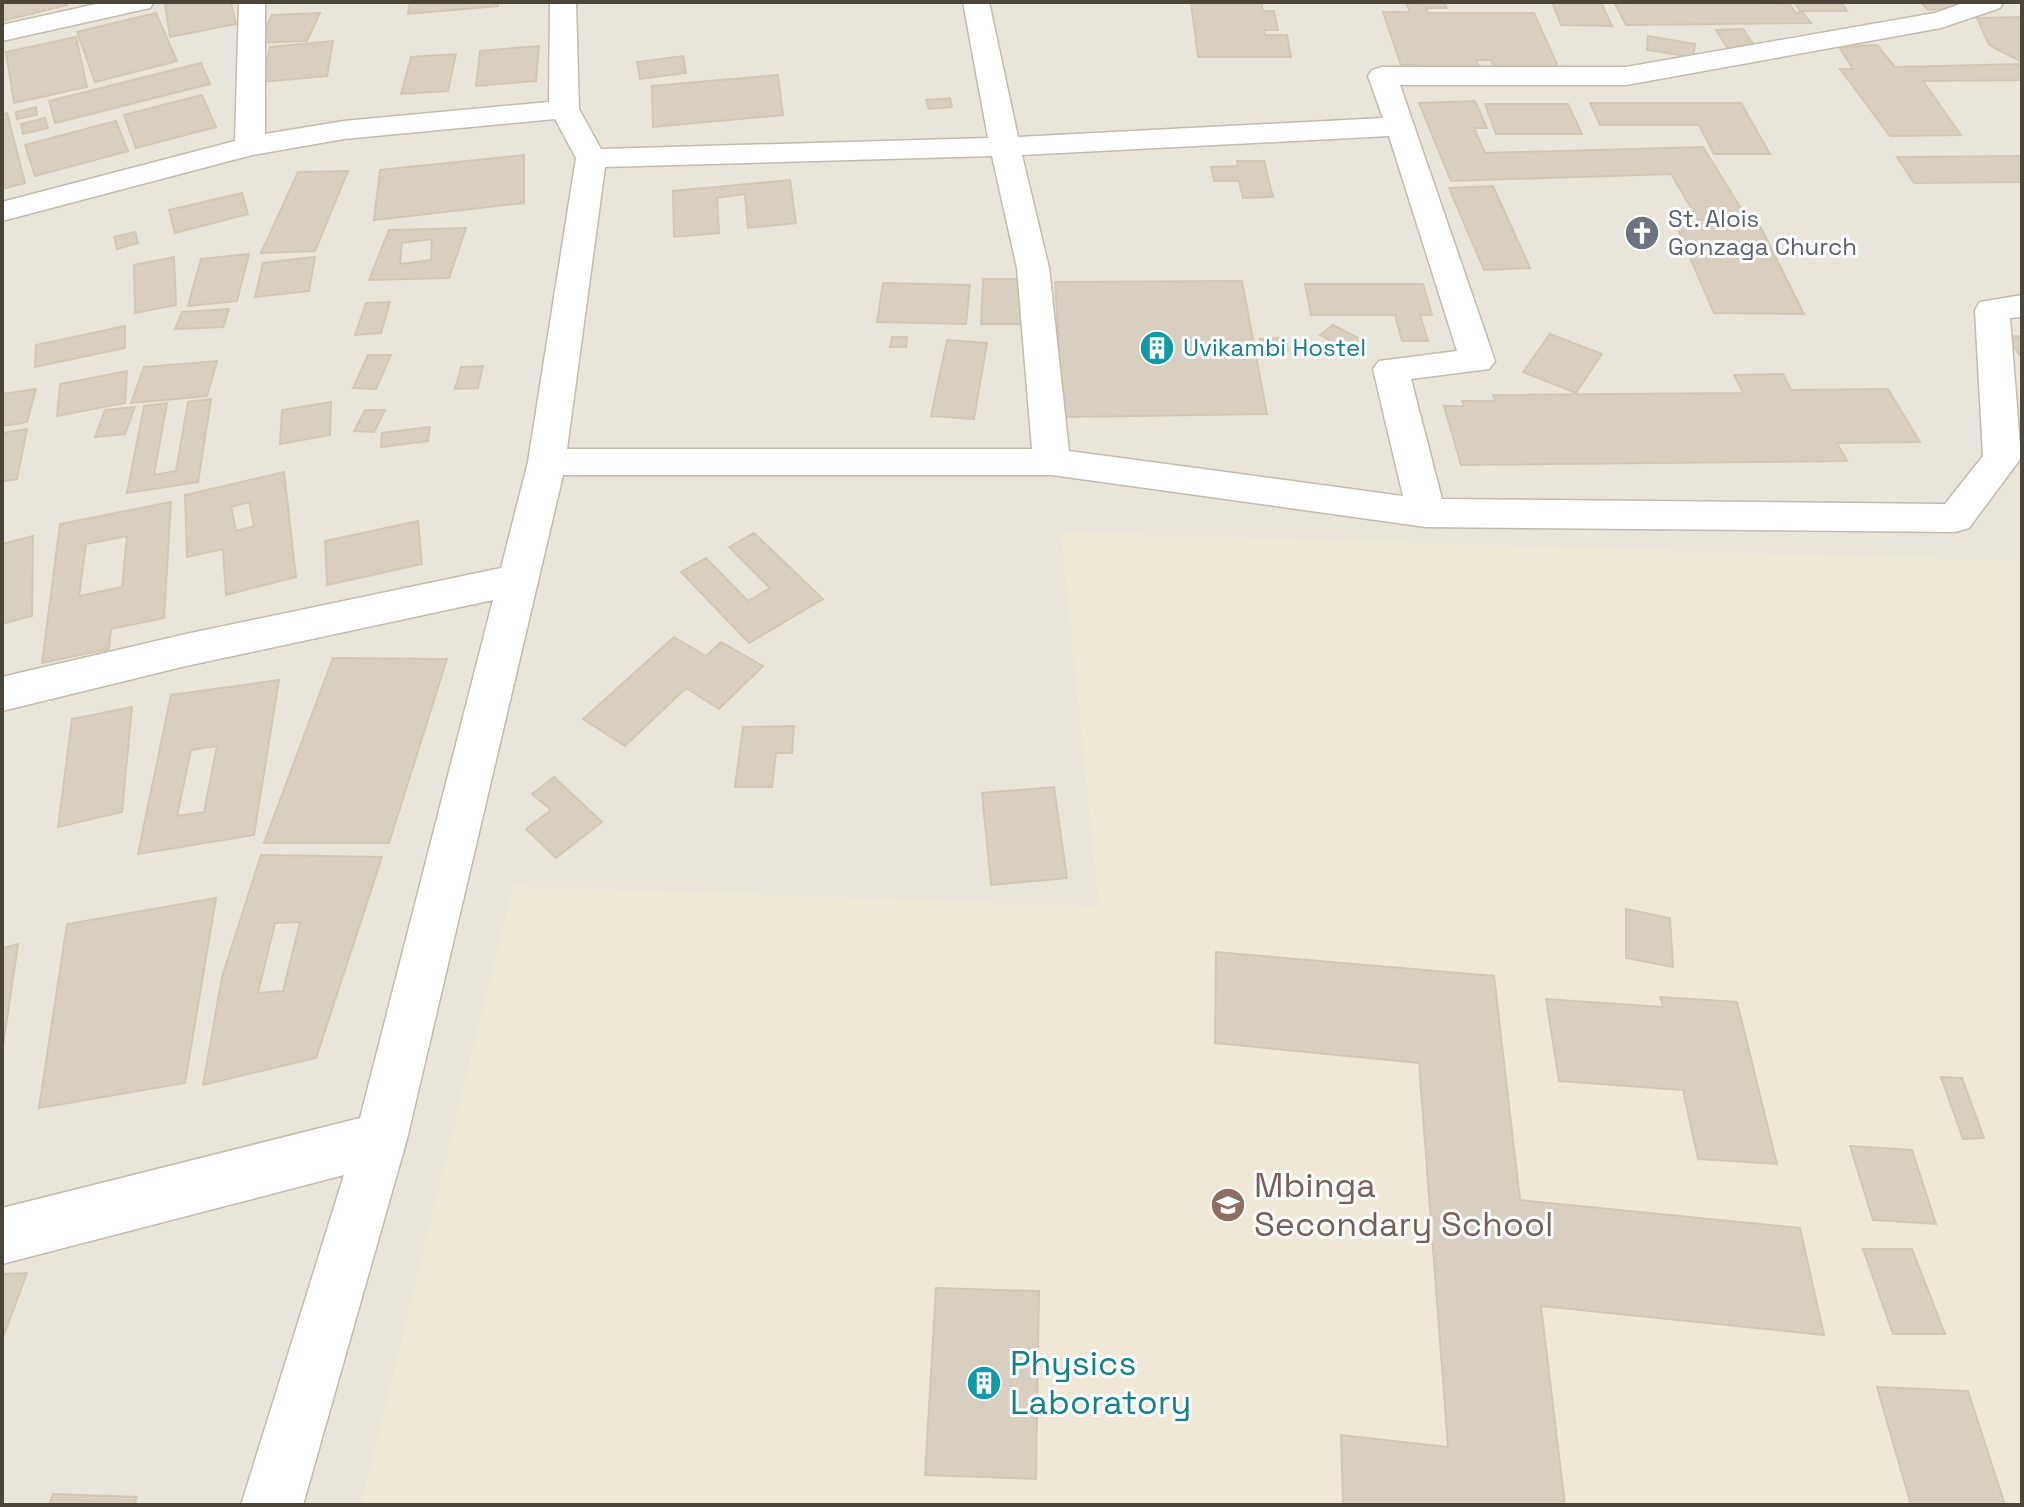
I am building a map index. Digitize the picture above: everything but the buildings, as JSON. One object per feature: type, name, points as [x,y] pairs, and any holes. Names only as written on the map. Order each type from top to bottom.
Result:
[{"type":"street","points":[[2,33],[141,2]]},
{"type":"street","points":[[250,146],[252,2]]},
{"type":"street","points":[[272,1505],[381,1139],[547,462],[591,158],[564,109],[563,2]]},
{"type":"street","points":[[1426,513],[1391,369],[1477,361],[1382,76],[1626,76],[1941,20],[1991,2]]},
{"type":"street","points":[[982,9],[1005,147],[1033,268],[1052,462]]},
{"type":"street","points":[[2,212],[250,146],[344,130],[564,109]]},
{"type":"street","points":[[591,158],[1005,147],[1401,126]]},
{"type":"street","points":[[547,462],[1052,462],[1426,513],[1955,518],[2002,458],[1992,310],[2022,306]]},
{"type":"street","points":[[2,694],[186,650],[516,580]]},
{"type":"street","points":[[2,1236],[381,1139]]},
{"type":"shaded area","points":[[2,2],[2022,2],[2022,1505],[2,1505]]},
{"type":"shaded area","name":"Mbinga Secondary School","points":[[1061,532],[2022,561],[2022,1505],[361,1505],[513,886],[1099,906]]},
{"type":"place","name":"St. Alois Gonzaga Church","points":[[1642,233]]},
{"type":"place","name":"Uvikambi Hostel","points":[[1157,348]]},
{"type":"place","name":"Mbinga Secondary School","points":[[1228,1205]]},
{"type":"place","name":"Physics Laboratory","points":[[984,1383]]}]
